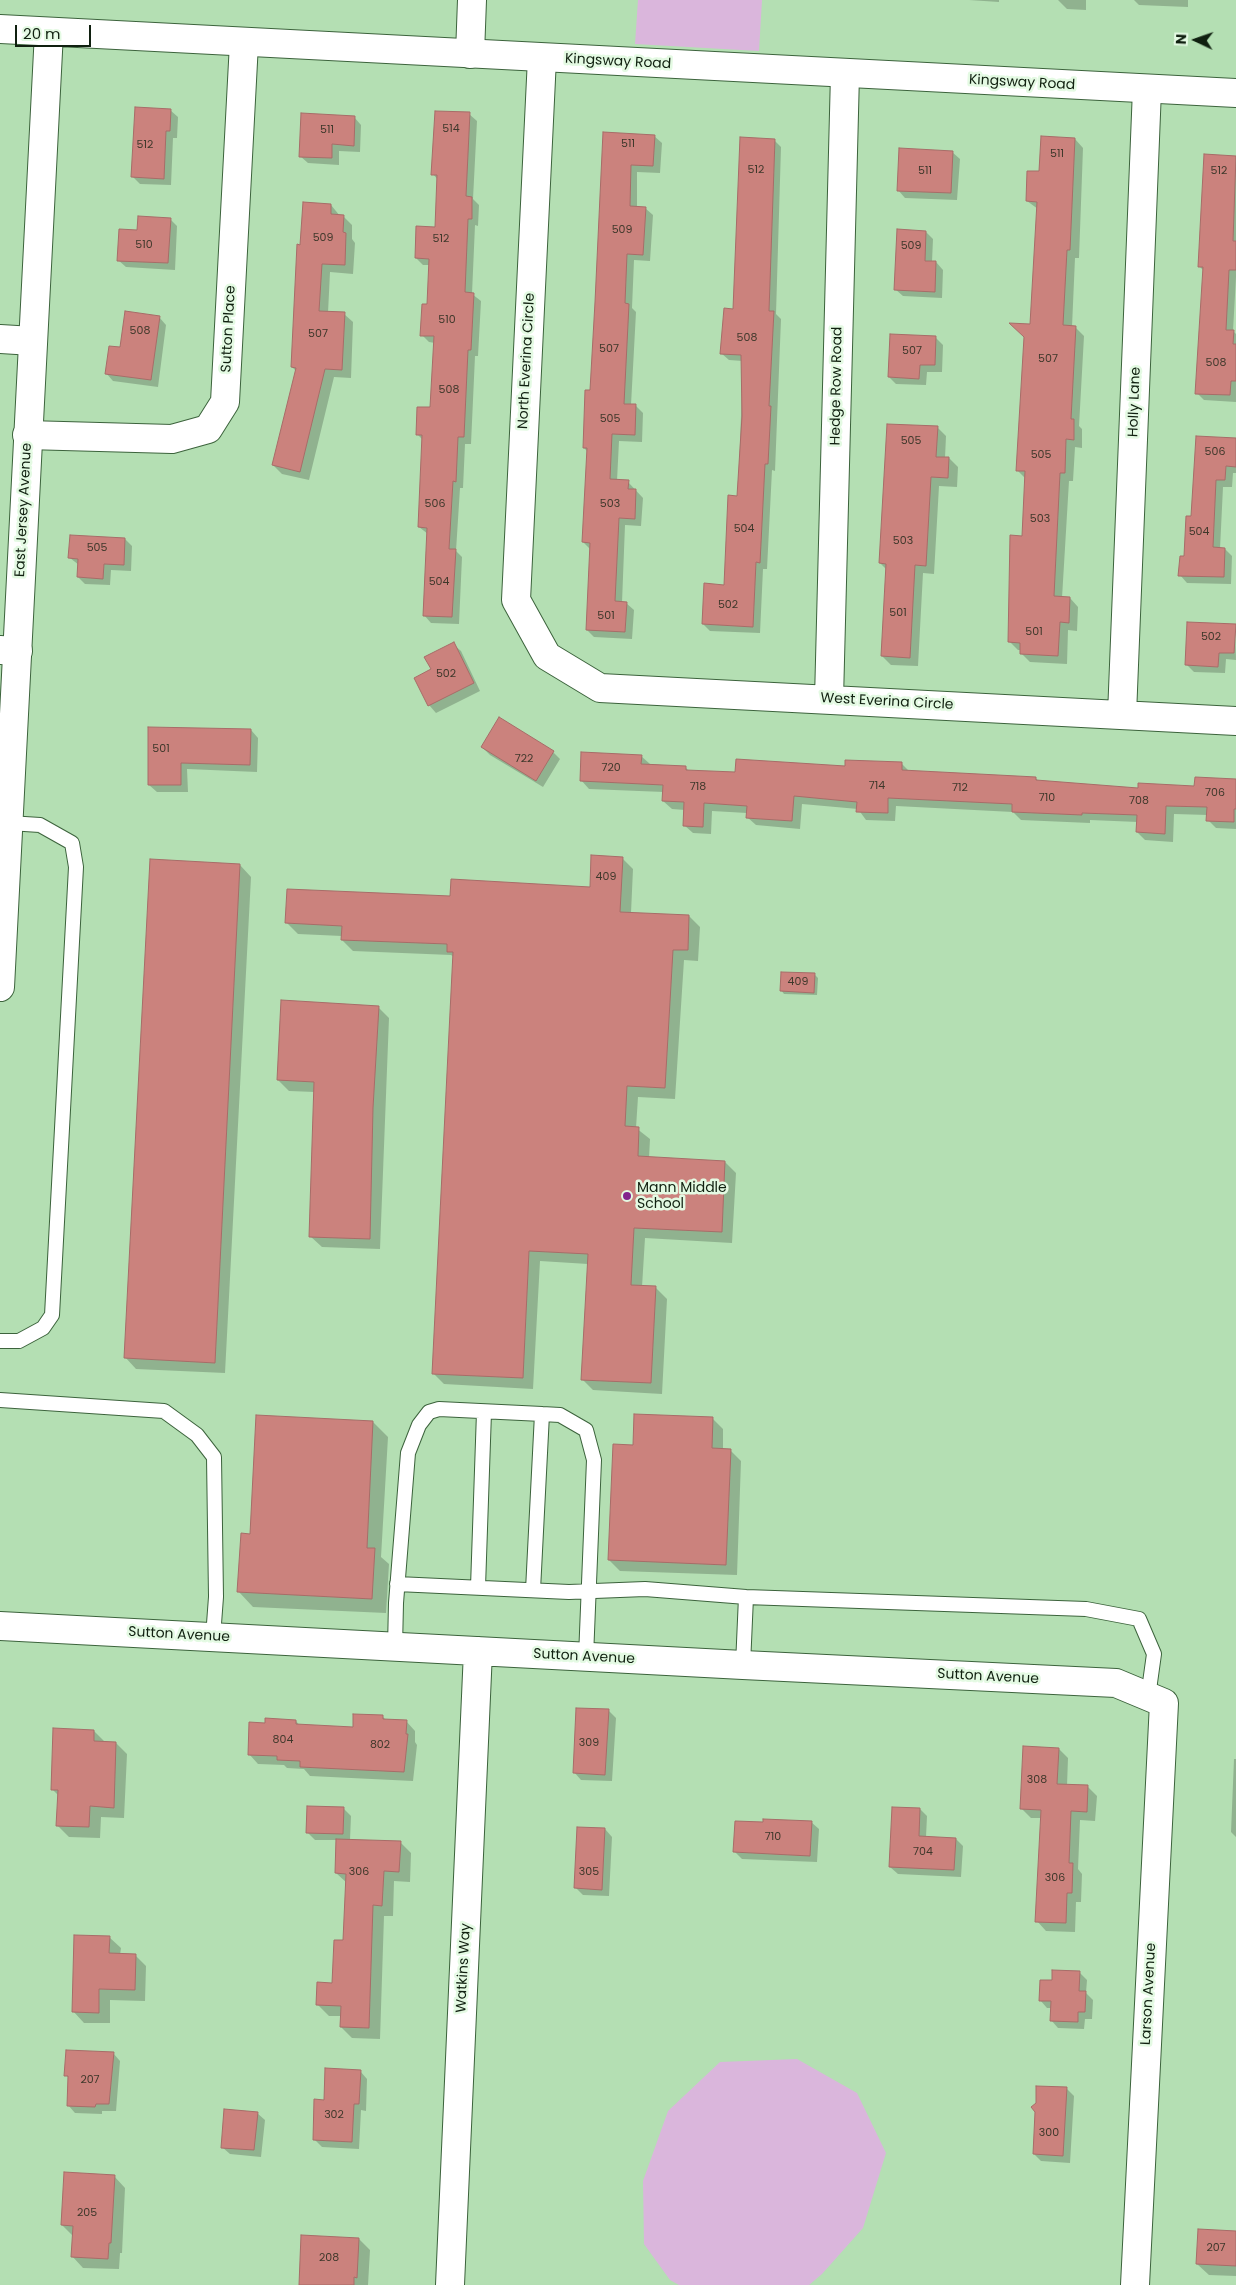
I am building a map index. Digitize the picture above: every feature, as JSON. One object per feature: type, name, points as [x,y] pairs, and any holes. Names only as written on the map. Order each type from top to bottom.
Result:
[{"type":"street","points":[[470,54],[472,0]]},
{"type":"street","name":"Kingsway Road","points":[[0,29],[1236,93]]},
{"type":"street","name":"East Jersey Avenue","points":[[0,987],[9,823],[9,650],[27,435],[49,32]]},
{"type":"street","name":"Sutton Place","points":[[27,435],[172,439],[208,428],[225,402],[244,42]]},
{"type":"street","name":"North Everina Circle","points":[[542,58],[516,600],[547,656]]},
{"type":"street","name":"Hedge Row Road","points":[[829,699],[845,74]]},
{"type":"street","name":"Holly Lane","points":[[1122,715],[1147,89]]},
{"type":"street","points":[[0,338],[33,341]]},
{"type":"street","name":"West Everina Circle","points":[[547,656],[600,688],[1236,721]]},
{"type":"street","name":"Sutton Avenue","points":[[0,1626],[743,1665],[1116,1682],[1156,1700]]},
{"type":"street","name":"Watkins Way","points":[[450,2285],[478,1651]]},
{"type":"street","name":"Larson Avenue","points":[[1135,2285],[1156,1700]]},
{"type":"lane","points":[[0,1341],[19,1341],[43,1328],[52,1315],[76,867],[72,842],[40,825],[9,823]]},
{"type":"lane","points":[[0,1400],[164,1411],[197,1435],[214,1456],[216,1597],[213,1637]]},
{"type":"lane","points":[[395,1647],[397,1584],[408,1453],[419,1425],[429,1412],[438,1409],[542,1414],[560,1415],[586,1430],[594,1460],[586,1657]]},
{"type":"lane","points":[[478,1587],[484,1412]]},
{"type":"lane","points":[[533,1590],[542,1414]]},
{"type":"lane","points":[[397,1584],[569,1592],[645,1589],[746,1597],[1086,1609],[1139,1619],[1154,1654],[1156,1700]]},
{"type":"lane","points":[[743,1665],[746,1597]]},
{"type":"shaded area","points":[[638,0],[762,0],[759,51],[635,44]]},
{"type":"shaded area","points":[[797,2059],[857,2093],[886,2153],[863,2228],[822,2274],[809,2285],[679,2285],[670,2280],[644,2244],[643,2181],[668,2111],[720,2062]]},
{"type":"building","points":[[135,107],[171,109],[170,131],[166,131],[164,179],[131,177]]},
{"type":"building","points":[[435,111],[470,112],[466,196],[472,197],[472,219],[468,219],[465,292],[474,293],[471,350],[468,350],[464,437],[458,437],[456,482],[453,481],[449,549],[456,549],[452,617],[423,616],[427,528],[418,527],[422,435],[416,435],[417,407],[430,407],[434,336],[420,336],[422,304],[427,304],[429,259],[415,258],[416,226],[435,227],[437,175],[431,175]]},
{"type":"building","points":[[301,113],[355,116],[354,146],[332,144],[332,158],[299,157]]},
{"type":"building","points":[[603,132],[655,135],[653,166],[631,165],[630,206],[646,207],[643,255],[627,254],[625,303],[629,304],[624,404],[636,404],[635,435],[612,434],[610,479],[629,480],[628,489],[636,489],[635,519],[619,518],[615,601],[627,602],[625,632],[586,630],[590,543],[582,542],[587,448],[583,448],[585,390],[590,390]]},
{"type":"building","points":[[1041,136],[1075,138],[1070,250],[1067,250],[1063,325],[1076,326],[1071,419],[1074,419],[1074,440],[1066,439],[1065,473],[1060,473],[1054,596],[1070,597],[1069,623],[1060,622],[1058,656],[1020,654],[1020,643],[1008,642],[1010,535],[1022,536],[1025,471],[1016,471],[1024,337],[1009,323],[1030,324],[1037,202],[1026,201],[1027,171],[1039,171]]},
{"type":"building","points":[[740,137],[775,139],[769,311],[774,311],[769,406],[771,406],[768,464],[765,464],[760,563],[756,562],[753,627],[702,624],[704,583],[724,585],[728,495],[737,496],[742,416],[741,355],[720,354],[724,308],[733,309]]},
{"type":"building","points":[[899,148],[953,151],[951,193],[897,191]]},
{"type":"building","points":[[1204,154],[1236,156],[1233,241],[1236,241],[1236,270],[1229,270],[1226,330],[1234,330],[1233,344],[1236,344],[1236,381],[1231,381],[1230,395],[1195,394],[1203,267],[1198,267]]},
{"type":"building","points":[[303,202],[331,204],[331,214],[344,215],[343,232],[346,233],[345,265],[322,264],[319,311],[345,312],[342,370],[325,369],[300,472],[272,465],[296,368],[291,367],[297,244],[300,245]]},
{"type":"building","points":[[138,216],[171,218],[168,263],[117,261],[119,229],[137,230]]},
{"type":"building","points":[[897,229],[926,231],[925,261],[936,261],[935,292],[894,290]]},
{"type":"building","points":[[125,311],[160,316],[151,380],[105,374],[109,346],[120,347]]},
{"type":"building","points":[[890,334],[936,336],[935,365],[920,365],[919,379],[888,377]]},
{"type":"building","points":[[887,424],[938,426],[936,457],[949,457],[948,478],[931,477],[926,566],[915,565],[910,658],[881,656],[886,564],[879,563]]},
{"type":"building","points":[[1196,436],[1236,438],[1236,467],[1226,466],[1225,480],[1216,480],[1213,547],[1225,548],[1224,577],[1178,576],[1180,556],[1184,556],[1186,516],[1191,516]]},
{"type":"building","points":[[70,535],[125,538],[124,565],[104,564],[103,579],[77,577],[78,559],[68,558]]},
{"type":"building","points":[[1187,622],[1236,624],[1234,653],[1219,653],[1218,667],[1185,665]]},
{"type":"building","points":[[454,642],[474,683],[428,706],[414,678],[431,669],[424,657]]},
{"type":"building","points":[[499,717],[554,751],[536,781],[481,747]]},
{"type":"building","points":[[148,727],[251,729],[250,765],[181,763],[181,785],[148,785]]},
{"type":"building","points":[[581,752],[642,755],[641,764],[686,766],[686,770],[735,772],[736,759],[845,766],[845,760],[902,762],[902,770],[1036,777],[1036,780],[1138,788],[1138,783],[1194,786],[1195,777],[1236,779],[1236,809],[1234,809],[1234,822],[1206,821],[1207,807],[1166,806],[1165,834],[1136,832],[1137,815],[1012,812],[1012,804],[888,798],[888,813],[856,812],[857,802],[794,796],[792,821],[746,818],[747,806],[704,803],[703,827],[683,826],[684,802],[662,801],[663,785],[580,781]]},
{"type":"building","points":[[591,855],[623,857],[620,912],[689,915],[688,950],[673,950],[665,1088],[627,1086],[625,1126],[639,1127],[638,1156],[725,1161],[722,1232],[634,1228],[631,1285],[656,1286],[651,1383],[581,1380],[588,1254],[529,1251],[523,1378],[432,1374],[453,952],[447,952],[447,944],[341,940],[342,926],[285,923],[287,889],[450,896],[451,879],[590,887]]},
{"type":"building","points":[[150,859],[240,864],[215,1363],[124,1358]]},
{"type":"building","points":[[781,972],[815,973],[814,993],[780,991]]},
{"type":"building","points":[[281,1000],[379,1006],[373,1108],[370,1239],[309,1237],[314,1082],[277,1080]]},
{"type":"building","points":[[634,1414],[713,1417],[712,1448],[731,1449],[726,1565],[608,1560],[613,1444],[633,1445]]},
{"type":"building","points":[[256,1415],[373,1421],[367,1548],[375,1548],[372,1599],[237,1592],[241,1533],[250,1534]]},
{"type":"building","points":[[576,1708],[609,1709],[605,1775],[573,1773]]},
{"type":"building","points":[[353,1714],[383,1715],[383,1719],[407,1720],[406,1734],[408,1734],[404,1772],[300,1767],[300,1761],[277,1760],[277,1756],[248,1755],[249,1722],[265,1723],[265,1718],[296,1720],[296,1724],[353,1727]]},
{"type":"building","points":[[53,1728],[94,1730],[94,1741],[116,1742],[114,1808],[90,1806],[89,1827],[56,1826],[58,1790],[51,1790]]},
{"type":"building","points":[[1023,1746],[1059,1748],[1057,1784],[1088,1785],[1087,1812],[1071,1811],[1069,1863],[1073,1863],[1072,1893],[1067,1893],[1066,1923],[1035,1922],[1041,1810],[1020,1809]]},
{"type":"building","points":[[307,1806],[344,1807],[343,1834],[306,1833]]},
{"type":"building","points":[[892,1807],[920,1808],[919,1836],[956,1838],[954,1870],[889,1867]]},
{"type":"building","points":[[763,1819],[812,1821],[810,1856],[733,1852],[735,1821],[763,1822]]},
{"type":"building","points":[[577,1827],[605,1828],[602,1890],[574,1888]]},
{"type":"building","points":[[336,1839],[401,1841],[399,1872],[384,1871],[382,1906],[373,1905],[369,2028],[340,2027],[341,2006],[316,2005],[317,1982],[332,1983],[334,1940],[343,1940],[346,1874],[335,1873]]},
{"type":"building","points":[[74,1935],[110,1936],[109,1953],[136,1954],[135,1990],[99,1989],[99,2013],[72,2012]]},
{"type":"building","points":[[1052,1970],[1080,1971],[1079,1991],[1086,1991],[1085,2012],[1078,2012],[1078,2022],[1050,2021],[1051,2001],[1039,2001],[1040,1980],[1052,1980]]},
{"type":"building","points":[[66,2050],[114,2052],[109,2104],[96,2104],[95,2107],[67,2106],[68,2076],[64,2076]]},
{"type":"building","points":[[325,2068],[361,2070],[359,2104],[354,2104],[352,2142],[313,2140],[314,2099],[324,2100]]},
{"type":"building","points":[[1036,2086],[1067,2087],[1063,2156],[1033,2154],[1035,2112],[1031,2107],[1036,2103]]},
{"type":"building","points":[[224,2109],[258,2112],[254,2150],[221,2148]]},
{"type":"building","points":[[64,2172],[115,2175],[111,2243],[109,2243],[108,2259],[71,2257],[73,2226],[61,2225]]},
{"type":"building","points":[[1198,2229],[1236,2231],[1236,2266],[1196,2264]]},
{"type":"building","points":[[301,2235],[359,2238],[357,2278],[354,2277],[354,2285],[299,2285]]},
{"type":"place","name":"Mann Middle School","points":[[627,1196]]}]
